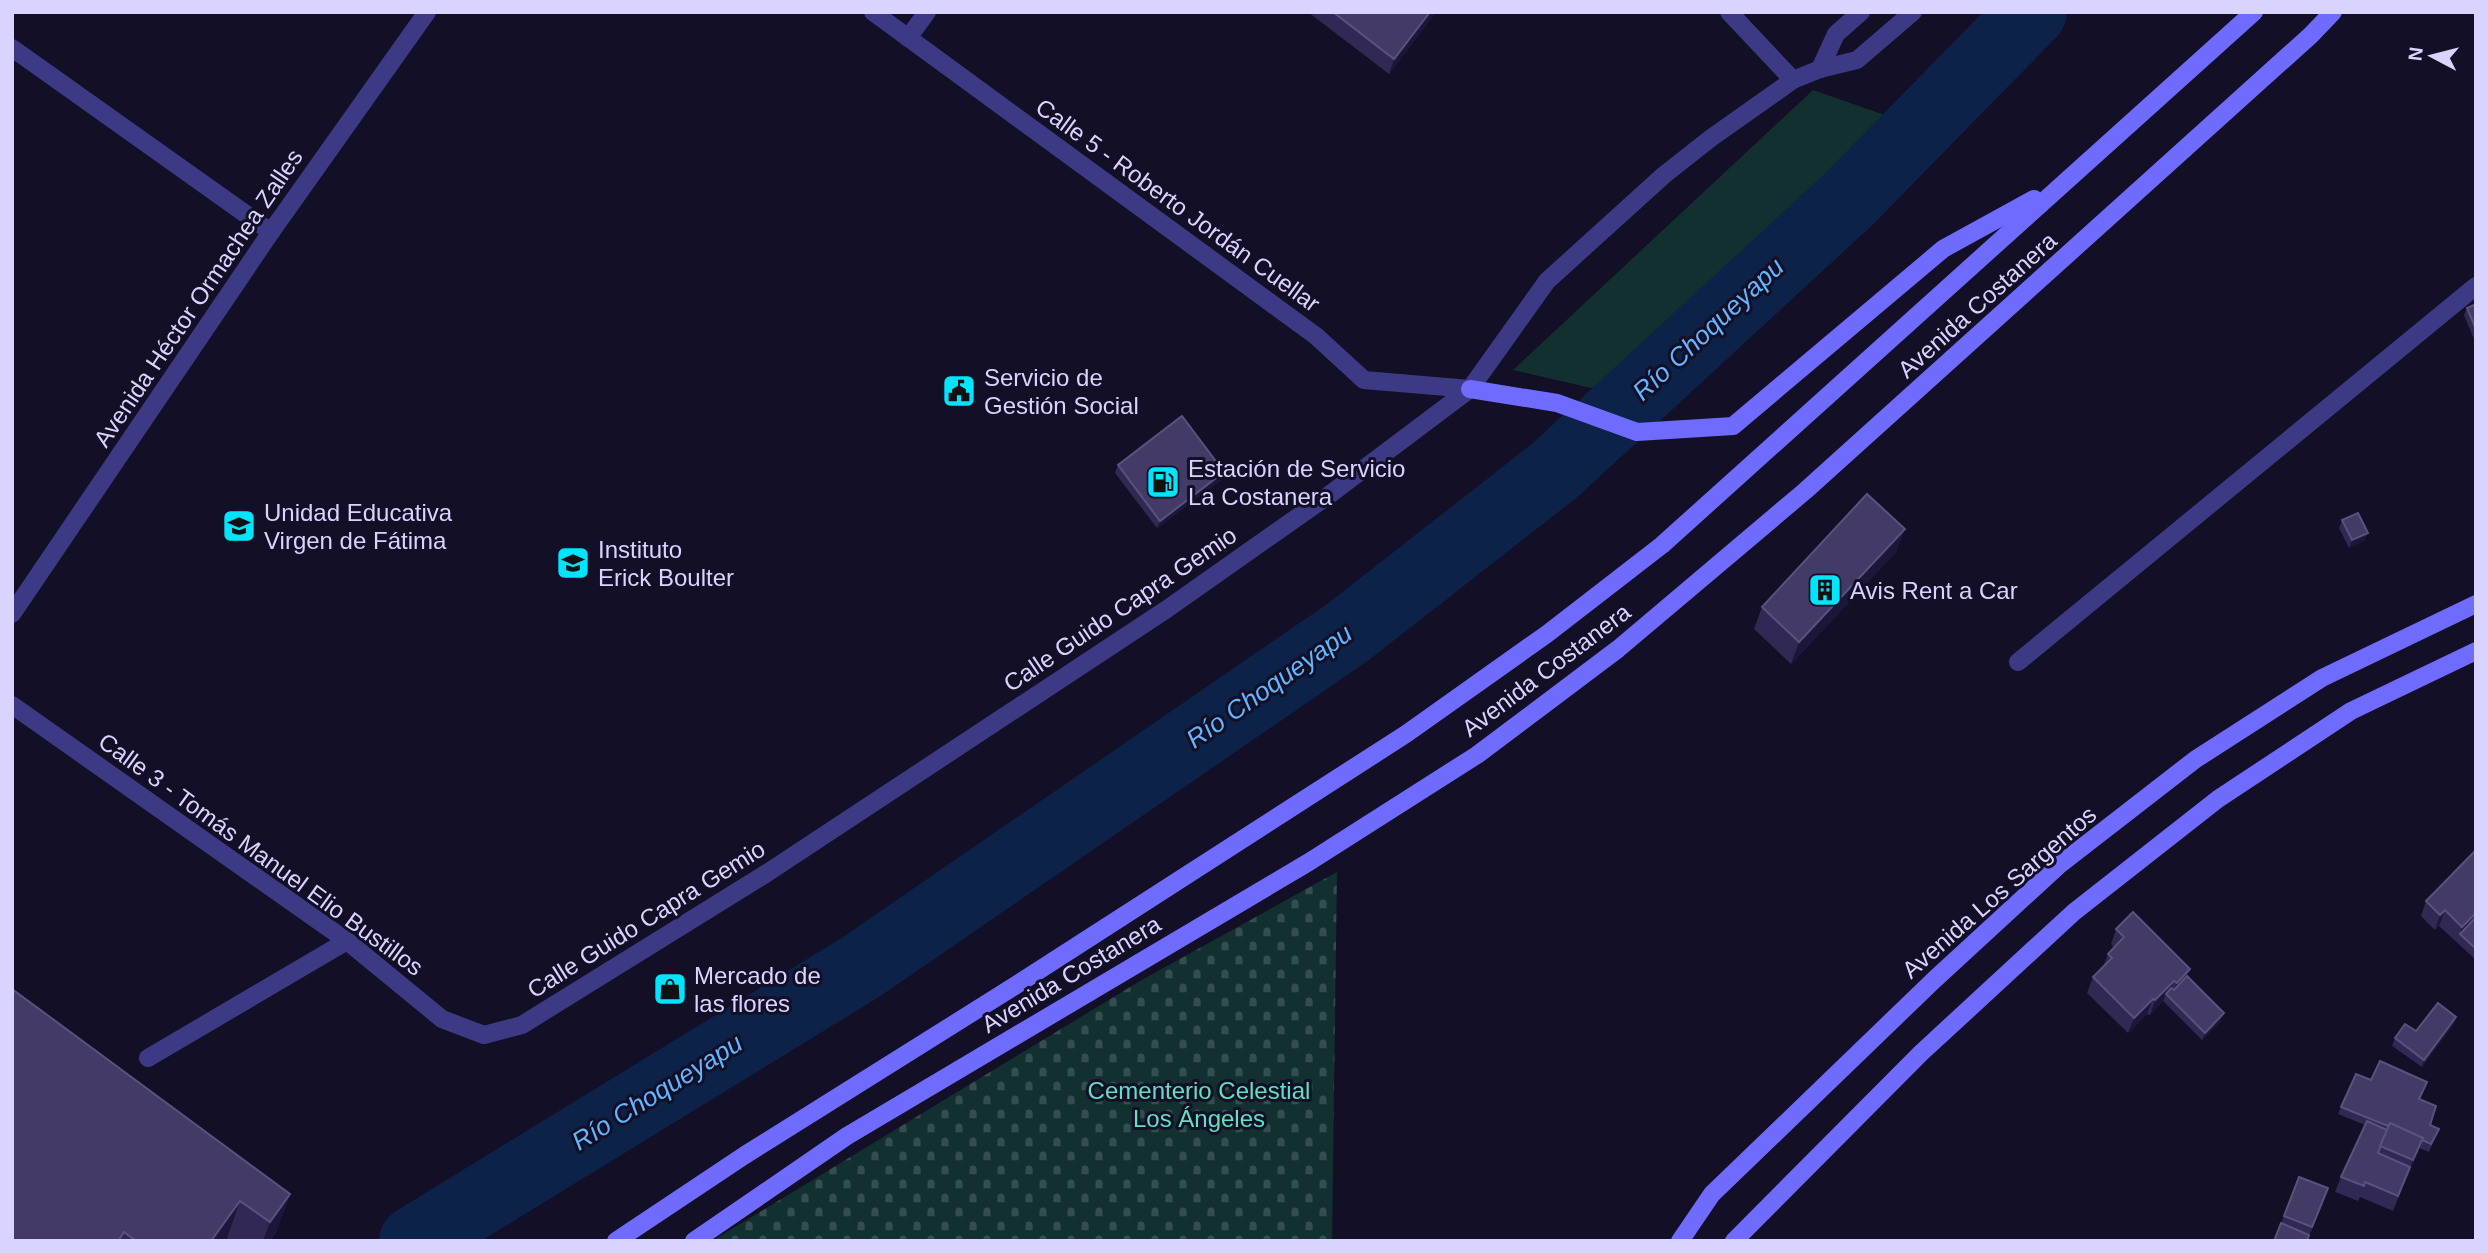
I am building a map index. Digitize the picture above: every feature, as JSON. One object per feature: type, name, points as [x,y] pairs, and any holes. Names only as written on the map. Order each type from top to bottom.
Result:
[{"type":"main road","name":"Avenida Costanera","points":[[616,1241],[746,1155],[1406,734],[1546,634],[1662,545],[2254,12]]},
{"type":"main road","name":"Avenida Costanera","points":[[694,1241],[846,1136],[1309,862],[1477,755],[1618,649],[1815,482],[2302,44],[2333,12]]},
{"type":"main road","points":[[1469,389],[1558,403],[1637,432],[1733,426],[1943,249],[2059,186]]},
{"type":"main road","name":"Avenida Los Sargentos","points":[[1680,1241],[1712,1194],[1934,980],[2058,866],[2196,759],[2322,678],[2476,604]]},
{"type":"main road","points":[[1734,1241],[1921,1053],[2074,912],[2218,799],[2351,710],[2476,651]]},
{"type":"street","name":"Avenida Héctor Ormachea Zalles","points":[[12,614],[271,232],[427,12]]},
{"type":"street","name":"Calle 5 - Roberto Jordán Cuellar","points":[[873,12],[1316,336],[1364,380],[1469,389]]},
{"type":"street","points":[[908,38],[927,12]]},
{"type":"street","points":[[1729,12],[1793,80]]},
{"type":"street","points":[[1820,69],[1836,34],[1861,12]]},
{"type":"street","name":"Calle Guido Capra Gemio","points":[[484,1035],[522,1025],[778,865],[1167,609],[1329,495],[1469,389],[1547,281],[1664,175],[1793,80],[1820,69],[1857,60],[1913,12]]},
{"type":"street","points":[[12,48],[271,232]]},
{"type":"street","points":[[2018,662],[2476,286]]},
{"type":"street","name":"Calle 3 - Tomás Manuel Elio Bustillos","points":[[12,705],[347,942],[442,1019],[484,1035]]},
{"type":"street","points":[[148,1058],[347,942]]},
{"type":"green space","points":[[1813,90],[1902,121],[1604,391],[1513,370]]},
{"type":"green space","name":"Cementerio Celestial Los Ángeles","points":[[1337,872],[1332,1241],[712,1241],[1140,981]]},
{"type":"building","points":[[1333,12],[1430,12],[1394,59]]},
{"type":"building","points":[[2476,304],[2476,329],[2467,308]]},
{"type":"building","points":[[1182,416],[1224,472],[1160,521],[1118,465]]},
{"type":"building","name":"Avis Rent a Car","points":[[1867,494],[1905,529],[1799,642],[1762,607]]},
{"type":"building","points":[[2358,513],[2368,533],[2352,540],[2342,520]]},
{"type":"building","points":[[2476,850],[2476,913],[2462,927],[2445,910],[2440,915],[2426,901]]},
{"type":"building","points":[[2133,912],[2190,969],[2134,1018],[2093,977],[2112,958],[2108,954],[2124,937],[2116,929]]},
{"type":"building","points":[[2476,917],[2476,949],[2460,934]]},
{"type":"building","points":[[2187,976],[2224,1013],[2205,1033],[2166,994],[2171,988],[2174,990]]},
{"type":"building","points":[[12,989],[290,1194],[270,1222],[240,1201],[211,1241],[136,1241],[124,1232],[118,1241],[12,1241]]},
{"type":"building","points":[[2438,1003],[2456,1017],[2424,1060],[2395,1038],[2405,1024],[2416,1031]]},
{"type":"building","points":[[2380,1061],[2427,1082],[2419,1099],[2436,1106],[2430,1125],[2439,1129],[2431,1144],[2390,1123],[2388,1126],[2341,1107],[2356,1074],[2371,1080]]},
{"type":"building","points":[[2367,1121],[2387,1130],[2378,1153],[2410,1167],[2398,1196],[2365,1182],[2364,1186],[2341,1177]]},
{"type":"building","points":[[2390,1123],[2423,1138],[2413,1160],[2380,1146]]},
{"type":"building","points":[[2299,1177],[2328,1188],[2312,1227],[2284,1216]]},
{"type":"building","points":[[2281,1223],[2309,1235],[2307,1241],[2274,1241]]},
{"type":"waterway","name":"Río Choqueyapu","points":[[414,1241],[861,967],[1348,632],[1554,471],[1849,199],[2032,12]]},
{"type":"place","name":"Servicio de Gestión Social","points":[[959,391]]},
{"type":"place","name":"Estación de Servicio La Costanera","points":[[1163,482]]},
{"type":"place","name":"Unidad Educativa Virgen de Fátima","points":[[239,526]]},
{"type":"place","name":"Instituto Erick Boulter","points":[[573,563]]},
{"type":"place","name":"Avis Rent a Car","points":[[1825,590]]},
{"type":"place","name":"Mercado de las flores","points":[[670,989]]}]
